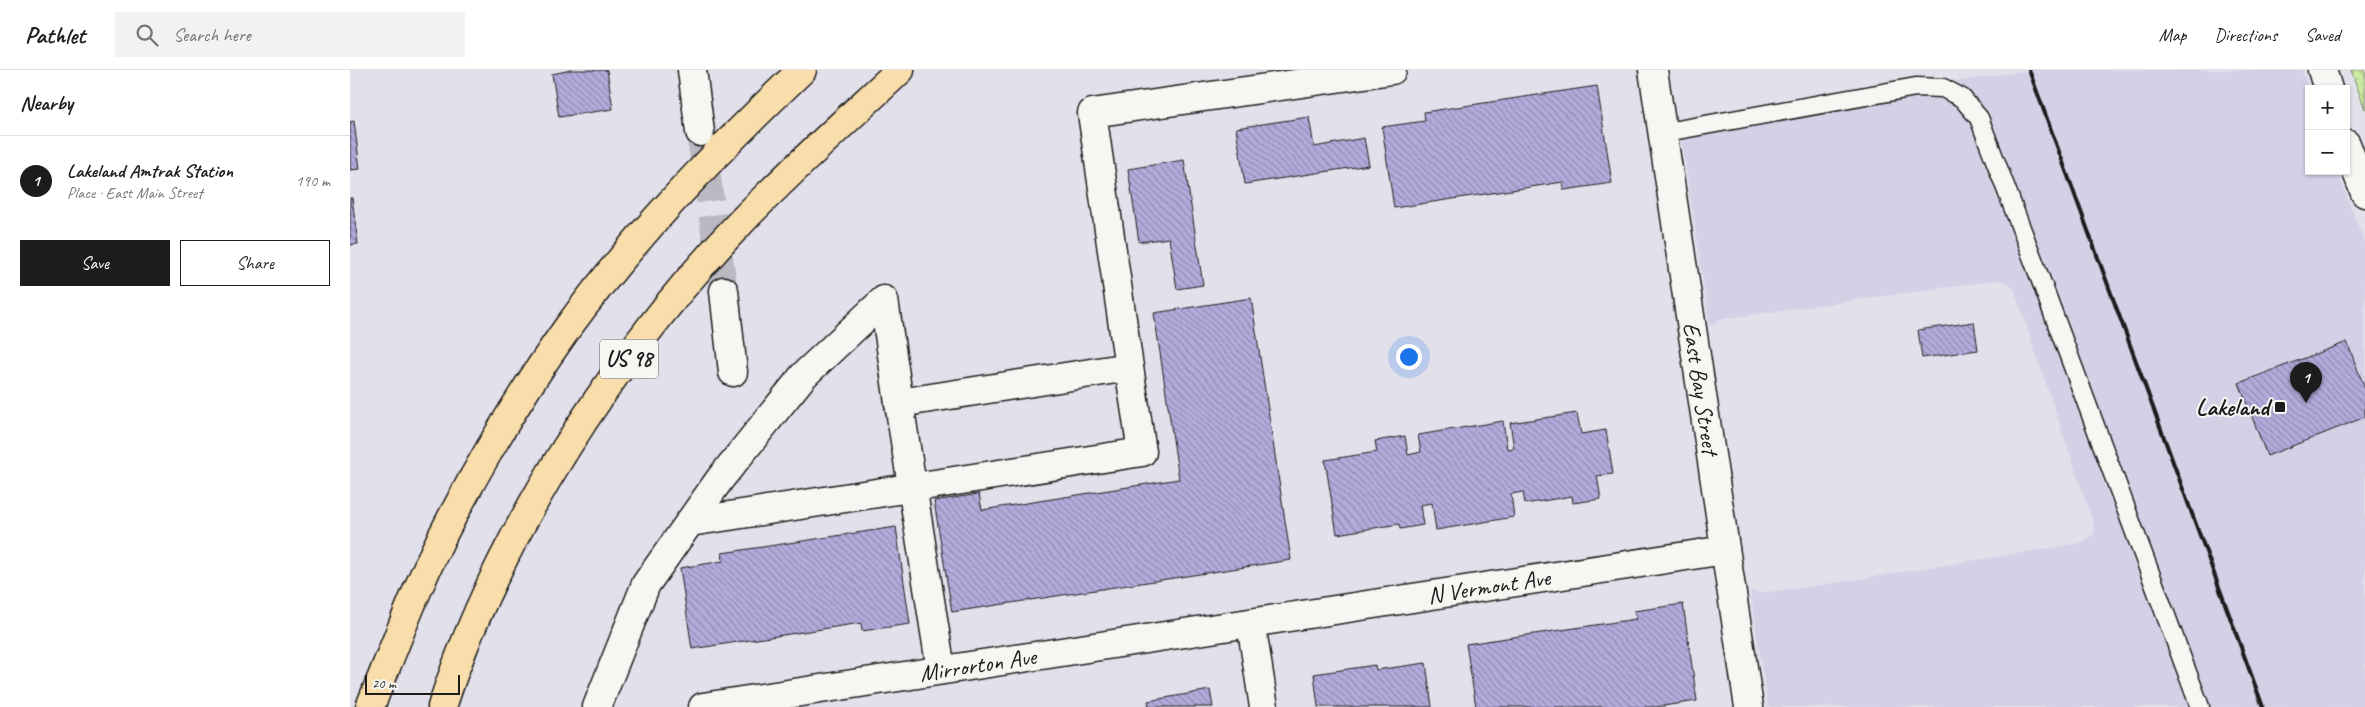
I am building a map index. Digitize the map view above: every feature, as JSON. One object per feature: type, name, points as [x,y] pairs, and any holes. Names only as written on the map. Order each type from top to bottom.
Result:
[{"type":"main road","name":"US 98","points":[[370,707],[404,623],[452,518],[504,426],[566,330],[635,244],[702,167],[802,70]]},
{"type":"main road","name":"US 98","points":[[442,707],[486,596],[536,500],[597,402],[668,305],[742,222],[900,70]]},
{"type":"street","points":[[692,70],[700,132]]},
{"type":"street","points":[[690,522],[1142,452],[1092,113],[1392,70]]},
{"type":"street","name":"East Bay Street","points":[[1653,70],[1749,707]]},
{"type":"street","points":[[2322,70],[2327,85]]},
{"type":"street","points":[[2350,154],[2365,193]]},
{"type":"street","points":[[724,291],[734,372]]},
{"type":"street","points":[[598,707],[646,584],[720,479],[804,375],[884,300],[941,670]]},
{"type":"street","points":[[899,403],[1129,367]]},
{"type":"street","name":"N Vermont Ave","points":[[1251,623],[1725,550]]},
{"type":"street","points":[[1251,623],[1264,707]]},
{"type":"street","name":"Mirrorton Ave","points":[[703,707],[778,701],[941,670],[1251,623]]},
{"type":"lane","points":[[1661,133],[1916,87],[1943,88],[1962,98],[1979,118],[2200,707]]},
{"type":"shaded area","points":[[2033,70],[2302,70],[2307,85],[2305,85],[2305,175],[2339,175],[2365,244],[2365,707],[1768,707],[1750,590],[1761,593],[1815,586],[2081,543],[2094,534],[2094,525],[2014,289],[2007,282],[1997,280],[1721,319],[1710,326],[1679,123]]},
{"type":"green space","points":[[2351,70],[2365,70],[2365,109]]},
{"type":"building","points":[[571,70],[607,70],[613,109],[559,117],[552,74]]},
{"type":"building","points":[[1597,86],[1612,183],[1564,190],[1563,182],[1394,208],[1382,127],[1425,121],[1424,112]]},
{"type":"building","points":[[1309,117],[1314,147],[1364,138],[1369,165],[1245,184],[1236,128]]},
{"type":"building","points":[[354,121],[360,169],[350,170],[350,122]]},
{"type":"building","points":[[1184,160],[1203,285],[1177,289],[1169,238],[1139,242],[1128,169]]},
{"type":"building","points":[[350,198],[352,198],[358,244],[350,245]]},
{"type":"building","points":[[1251,298],[1291,560],[952,612],[934,501],[979,494],[982,510],[1179,479],[1154,313]]},
{"type":"building","points":[[1974,322],[1978,350],[1922,358],[1918,330]]},
{"type":"building","points":[[2347,342],[2365,389],[2365,417],[2267,456],[2239,383]]},
{"type":"building","points":[[1577,413],[1581,434],[1606,430],[1613,474],[1597,476],[1601,499],[1573,503],[1572,496],[1525,504],[1523,492],[1511,494],[1514,517],[1436,530],[1432,503],[1420,505],[1423,525],[1400,529],[1399,524],[1337,534],[1325,460],[1377,452],[1375,441],[1405,436],[1408,455],[1421,452],[1418,435],[1503,421],[1507,449],[1514,448],[1510,423]]},
{"type":"building","points":[[896,527],[910,624],[862,631],[861,623],[692,649],[680,568],[723,561],[722,553]]},
{"type":"building","points":[[1683,604],[1697,701],[1656,707],[1476,707],[1466,644],[1636,619],[1634,611]]},
{"type":"building","points":[[1426,663],[1432,707],[1318,707],[1314,674],[1375,665],[1376,670]]},
{"type":"building","points":[[1210,690],[1213,707],[1141,707],[1149,706],[1148,701]]},
{"type":"tunnel","points":[[700,132],[724,291]]},
{"type":"railway","points":[[2029,70],[2263,707]]},
{"type":"place","name":"Lakeland Amtrak Station","points":[[2306,403]]},
{"type":"place","name":"Lakeland","points":[[2280,407]]}]
